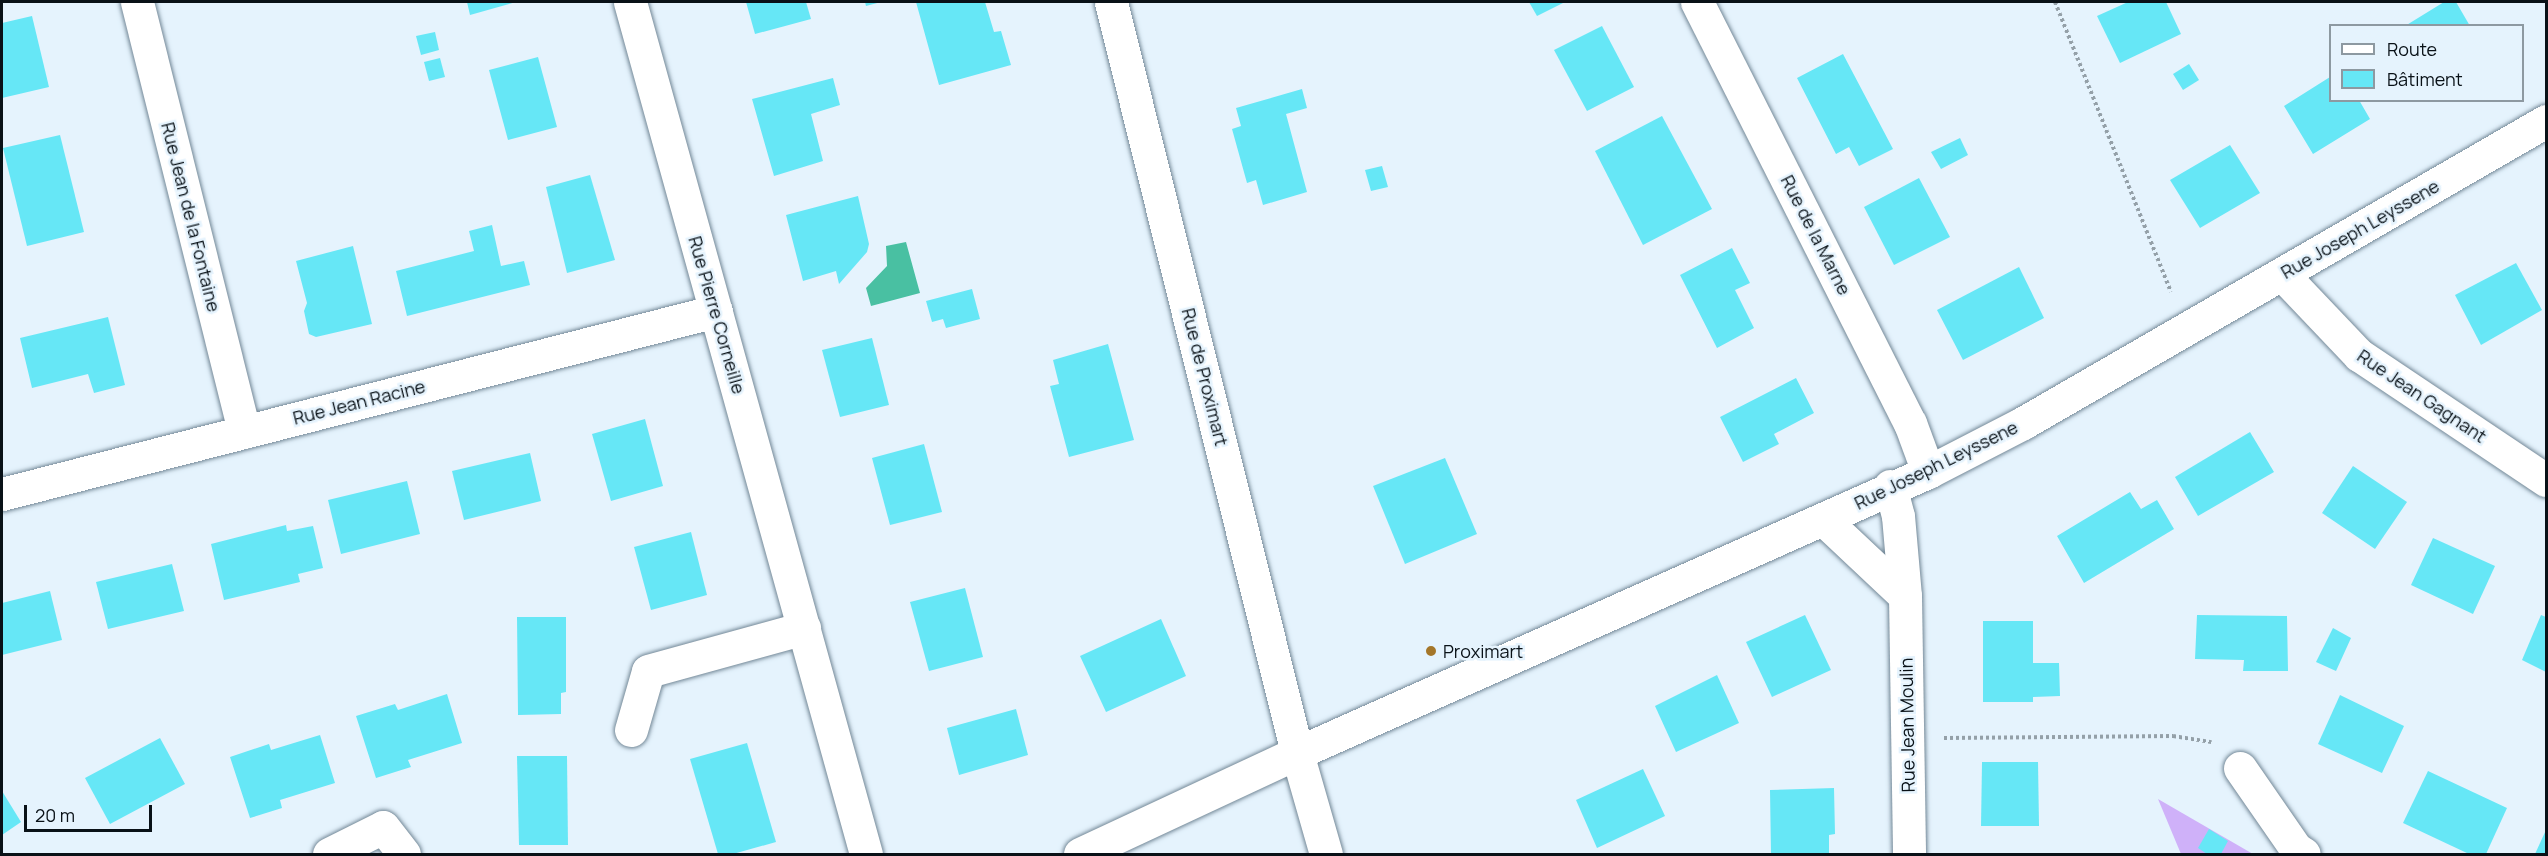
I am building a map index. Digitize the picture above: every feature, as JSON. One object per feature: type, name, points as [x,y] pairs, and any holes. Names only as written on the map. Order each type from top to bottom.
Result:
[{"type":"street","name":"Rue Jean de la Fontaine","points":[[137,2],[244,432]]},
{"type":"street","name":"Rue Pierre Corneille","points":[[630,2],[866,855]]},
{"type":"street","name":"Rue de Proximart","points":[[1111,2],[1297,753],[1326,855]]},
{"type":"street","name":"Rue de la Marne","points":[[1697,2],[1910,423],[1928,472]]},
{"type":"street","name":"Rue Joseph Leyssene","points":[[1080,855],[1297,753],[1823,519],[1890,486],[1928,472],[2024,423],[2547,121]]},
{"type":"street","name":"Rue Jean Gagnant","points":[[2282,274],[2359,355],[2547,480]]},
{"type":"street","name":"Rue Jean Racine","points":[[2,494],[716,311]]},
{"type":"street","name":"Rue Jean Moulin","points":[[1890,486],[1898,516],[1905,597],[1909,855]]},
{"type":"street","points":[[1823,519],[1905,597]]},
{"type":"street","points":[[631,730],[648,671],[804,628]]},
{"type":"street","points":[[2240,768],[2296,849],[2304,855]]},
{"type":"street","points":[[329,855],[383,827],[404,855]]},
{"type":"path","points":[[2055,2],[2186,329]]},
{"type":"path","points":[[1908,739],[2173,736],[2211,741],[2240,768]]},
{"type":"shaded area","points":[[906,242],[920,293],[871,306],[866,288],[887,266],[886,246]]},
{"type":"shaded area","points":[[2158,799],[2253,854],[2181,854]]},
{"type":"building","points":[[467,2],[516,2],[470,15]]},
{"type":"building","points":[[746,2],[806,2],[811,19],[755,34]]},
{"type":"building","points":[[865,2],[881,2],[866,6]]},
{"type":"building","points":[[916,2],[985,2],[994,32],[1001,31],[1011,65],[939,85]]},
{"type":"building","points":[[1529,2],[1565,2],[1537,16]]},
{"type":"building","points":[[2128,2],[2166,2],[2181,34],[2120,63],[2097,16]]},
{"type":"building","points":[[2444,2],[2456,2],[2469,24],[2408,24]]},
{"type":"building","points":[[32,16],[49,87],[2,98],[2,23]]},
{"type":"building","points":[[1602,26],[1634,87],[1587,111],[1554,50]]},
{"type":"building","points":[[435,32],[439,50],[421,55],[416,36]]},
{"type":"building","points":[[1843,54],[1893,149],[1859,166],[1849,147],[1836,154],[1797,78]]},
{"type":"building","points":[[538,57],[557,127],[508,140],[489,70]]},
{"type":"building","points":[[440,58],[445,77],[429,81],[424,62]]},
{"type":"building","points":[[2189,64],[2199,80],[2183,90],[2173,74]]},
{"type":"building","points":[[833,78],[840,105],[811,114],[823,161],[774,176],[752,99]]},
{"type":"building","points":[[2329,78],[2329,102],[2360,102],[2370,119],[2313,154],[2284,106]]},
{"type":"building","points":[[1302,89],[1307,108],[1286,114],[1307,192],[1263,205],[1256,180],[1247,183],[1232,129],[1241,126],[1236,108]]},
{"type":"building","points":[[1662,116],[1712,209],[1643,245],[1595,151]]},
{"type":"building","points":[[60,135],[84,232],[27,246],[3,148]]},
{"type":"building","points":[[1960,138],[1968,155],[1941,169],[1931,152]]},
{"type":"building","points":[[2230,145],[2260,193],[2200,228],[2170,180]]},
{"type":"building","points":[[1382,166],[1388,187],[1371,191],[1365,170]]},
{"type":"building","points":[[590,175],[615,260],[567,273],[546,187]]},
{"type":"building","points":[[1919,178],[1950,237],[1894,265],[1864,207]]},
{"type":"building","points":[[858,196],[869,244],[867,252],[839,284],[836,271],[803,281],[786,215]]},
{"type":"building","points":[[492,225],[501,266],[524,261],[530,285],[407,316],[396,271],[474,251],[469,231]]},
{"type":"building","points":[[353,246],[372,324],[316,337],[309,334],[304,311],[307,303],[296,261]]},
{"type":"building","points":[[1732,248],[1750,283],[1735,290],[1754,328],[1717,348],[1680,275]]},
{"type":"building","points":[[2516,263],[2542,310],[2481,345],[2455,295]]},
{"type":"building","points":[[2019,267],[2044,318],[1963,360],[1937,310]]},
{"type":"building","points":[[972,289],[980,319],[946,328],[943,319],[932,322],[926,301]]},
{"type":"building","points":[[108,317],[125,385],[94,393],[88,374],[32,388],[20,338]]},
{"type":"building","points":[[872,338],[889,405],[840,417],[822,350]]},
{"type":"building","points":[[1108,344],[1134,440],[1069,457],[1050,386],[1059,384],[1053,360]]},
{"type":"building","points":[[1796,378],[1814,413],[1774,434],[1779,444],[1743,462],[1720,417]]},
{"type":"building","points":[[645,419],[663,486],[611,501],[592,434]]},
{"type":"building","points":[[2250,432],[2274,472],[2198,516],[2175,477]]},
{"type":"building","points":[[924,444],[942,512],[890,525],[872,458]]},
{"type":"building","points":[[530,453],[541,501],[464,520],[452,471]]},
{"type":"building","points":[[1445,458],[1477,534],[1405,564],[1373,486]]},
{"type":"building","points":[[2353,466],[2407,502],[2375,549],[2322,513]]},
{"type":"building","points":[[407,481],[420,534],[341,554],[328,500]]},
{"type":"building","points":[[2130,492],[2141,509],[2157,500],[2174,529],[2084,583],[2057,536]]},
{"type":"building","points":[[286,525],[287,531],[313,526],[323,568],[298,574],[300,582],[224,600],[211,544]]},
{"type":"building","points":[[691,532],[707,595],[651,610],[634,547]]},
{"type":"building","points":[[2433,538],[2495,566],[2473,614],[2411,585]]},
{"type":"building","points":[[172,564],[184,611],[108,629],[96,582]]},
{"type":"building","points":[[965,588],[983,657],[929,671],[910,602]]},
{"type":"building","points":[[50,591],[62,640],[2,655],[2,603]]},
{"type":"building","points":[[1805,615],[1831,670],[1772,697],[1746,642]]},
{"type":"building","points":[[2197,615],[2287,616],[2288,671],[2243,671],[2244,660],[2195,659]]},
{"type":"building","points":[[2541,615],[2546,617],[2546,672],[2522,660]]},
{"type":"building","points":[[517,617],[566,617],[566,692],[561,693],[561,714],[518,715]]},
{"type":"building","points":[[1161,619],[1186,676],[1106,712],[1080,656]]},
{"type":"building","points":[[1983,621],[2033,621],[2033,663],[2059,663],[2060,696],[2033,697],[2033,702],[1983,702]]},
{"type":"building","points":[[2333,628],[2351,638],[2336,671],[2316,662]]},
{"type":"building","points":[[1717,675],[1739,723],[1676,752],[1655,706]]},
{"type":"building","points":[[447,694],[462,743],[408,760],[411,767],[376,778],[356,716],[395,704],[398,710]]},
{"type":"building","points":[[2340,695],[2404,726],[2382,773],[2318,744]]},
{"type":"building","points":[[1016,709],[1028,755],[959,775],[947,728]]},
{"type":"building","points":[[320,735],[335,783],[280,800],[282,808],[250,818],[230,757],[269,744],[271,750]]},
{"type":"building","points":[[160,738],[185,784],[110,824],[85,778]]},
{"type":"building","points":[[747,743],[776,842],[733,854],[718,854],[690,759]]},
{"type":"building","points":[[517,756],[567,756],[568,845],[519,845]]},
{"type":"building","points":[[1982,762],[2038,762],[2039,826],[1981,826]]},
{"type":"building","points":[[1643,769],[1665,816],[1597,848],[1576,800]]},
{"type":"building","points":[[2428,771],[2507,808],[2486,854],[2469,854],[2403,823]]},
{"type":"building","points":[[1834,788],[1835,834],[1829,835],[1829,854],[1771,854],[1770,790]]},
{"type":"building","points":[[2,791],[21,822],[2,835]]},
{"type":"building","points":[[2209,829],[2228,841],[2221,854],[2207,854],[2198,848]]},
{"type":"building","points":[[2546,830],[2546,854],[2535,854]]},
{"type":"place","name":"Proximart","points":[[1431,651]]}]
